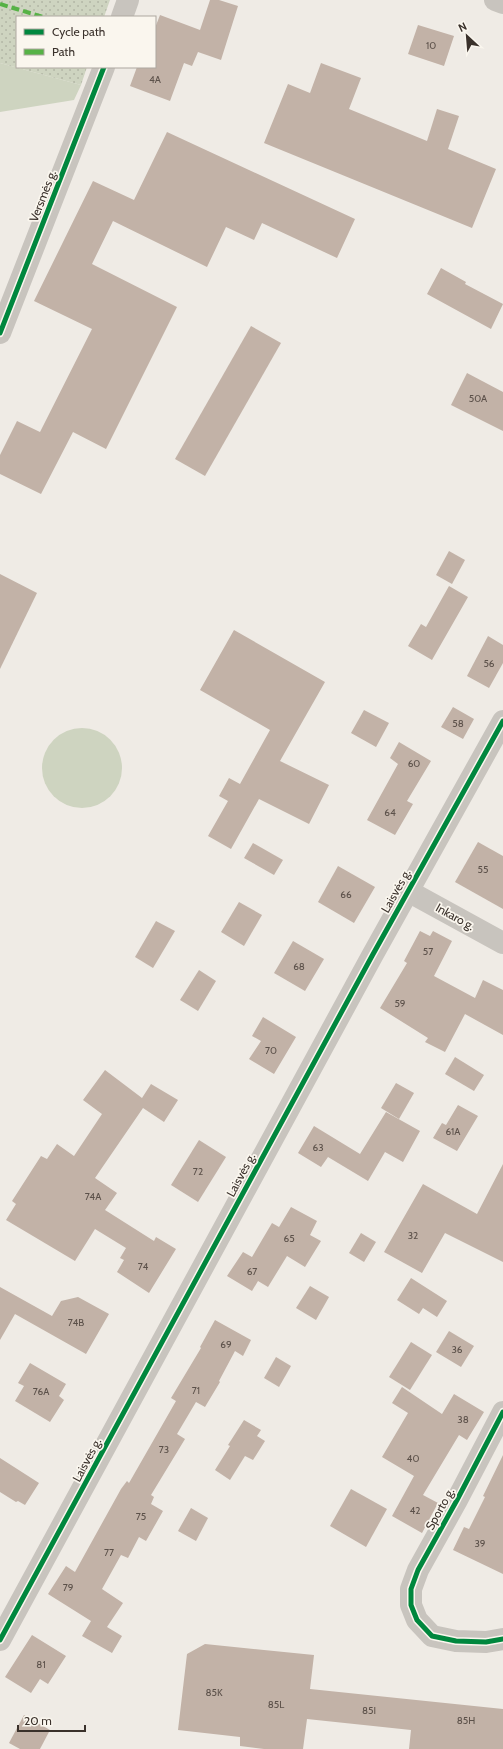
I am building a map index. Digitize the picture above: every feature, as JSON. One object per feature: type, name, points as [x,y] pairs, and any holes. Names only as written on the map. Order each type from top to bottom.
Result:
[{"type":"street","points":[[122,16],[128,0]]},
{"type":"street","points":[[495,0],[503,3]]},
{"type":"street","name":"Versmės g.","points":[[0,333],[104,68]]},
{"type":"street","name":"Laisvės g.","points":[[0,1640],[408,891],[503,721]]},
{"type":"street","name":"Inkaro g.","points":[[408,891],[503,943]]},
{"type":"street","name":"Sporto g.","points":[[503,1412],[418,1570],[411,1589],[411,1606],[416,1620],[432,1636],[456,1641],[486,1642],[503,1639]]},
{"type":"green space","points":[[0,0],[110,0],[104,16],[16,16],[16,67],[0,63]]},
{"type":"green space","points":[[0,63],[81,85],[74,100],[0,112]]},
{"type":"green space","points":[[18,68],[87,68],[81,85]]},
{"type":"green space","points":[[82,728],[97,731],[110,740],[119,753],[122,768],[119,783],[110,796],[97,805],[82,808],[67,805],[54,796],[45,783],[42,768],[45,753],[54,740],[67,731]]},
{"type":"building","points":[[210,0],[219,0],[238,6],[221,60],[198,52],[192,66],[184,63],[170,101],[130,86],[137,68],[156,68],[156,25],[160,15],[200,30]]},
{"type":"building","points":[[418,25],[454,36],[444,66],[408,54]]},
{"type":"building","points":[[321,63],[361,78],[349,109],[427,141],[437,109],[459,116],[448,149],[496,169],[472,228],[264,143],[288,84],[310,93]]},
{"type":"building","points":[[167,132],[355,219],[337,258],[262,223],[254,240],[226,227],[207,267],[113,221],[92,264],[177,307],[106,449],[73,432],[41,494],[0,474],[0,455],[17,421],[40,432],[92,329],[34,301],[93,181],[134,200]]},
{"type":"building","points":[[441,268],[466,282],[465,284],[503,304],[491,329],[427,294]]},
{"type":"building","points":[[251,326],[281,343],[205,476],[175,459]]},
{"type":"building","points":[[467,373],[503,392],[503,431],[451,405]]},
{"type":"building","points":[[449,551],[465,560],[452,584],[436,575]]},
{"type":"building","points":[[0,574],[37,593],[0,669]]},
{"type":"building","points":[[449,586],[468,597],[432,660],[408,646],[421,624],[426,627]]},
{"type":"building","points":[[234,630],[325,682],[280,761],[329,785],[309,824],[259,799],[231,849],[208,836],[228,801],[219,796],[229,778],[240,784],[270,730],[200,690]]},
{"type":"building","points":[[488,636],[503,645],[503,663],[489,688],[467,676]]},
{"type":"building","points":[[453,707],[474,719],[463,739],[441,727]]},
{"type":"building","points":[[364,710],[389,723],[376,747],[351,733]]},
{"type":"building","points":[[399,742],[431,761],[407,801],[413,804],[395,835],[367,820],[398,764],[390,758]]},
{"type":"building","points":[[478,842],[503,856],[503,909],[455,882]]},
{"type":"building","points":[[253,843],[283,860],[274,875],[244,858]]},
{"type":"building","points":[[338,866],[375,887],[354,923],[318,902]]},
{"type":"building","points":[[239,902],[262,915],[244,946],[221,932]]},
{"type":"building","points":[[156,921],[175,931],[153,968],[135,957]]},
{"type":"building","points":[[420,931],[430,936],[433,931],[452,941],[434,976],[475,998],[483,980],[503,990],[503,1035],[465,1014],[445,1052],[425,1042],[428,1038],[380,1008],[407,963],[404,961]]},
{"type":"building","points":[[293,941],[324,959],[305,991],[274,973]]},
{"type":"building","points":[[199,970],[216,981],[198,1011],[180,1000]]},
{"type":"building","points":[[263,1017],[296,1037],[274,1074],[249,1059],[261,1041],[252,1036]]},
{"type":"building","points":[[455,1057],[484,1075],[474,1091],[445,1074]]},
{"type":"building","points":[[105,1070],[142,1098],[151,1084],[178,1100],[164,1122],[143,1108],[95,1178],[117,1193],[105,1210],[154,1241],[156,1237],[176,1249],[149,1293],[117,1272],[124,1260],[120,1258],[126,1248],[95,1229],[75,1261],[6,1220],[16,1204],[12,1201],[41,1156],[47,1159],[57,1144],[74,1156],[102,1114],[83,1100]]},
{"type":"building","points":[[396,1083],[414,1093],[399,1119],[381,1108]]},
{"type":"building","points":[[458,1105],[478,1116],[457,1151],[433,1138],[442,1123],[446,1125]]},
{"type":"building","points":[[386,1112],[420,1131],[403,1162],[385,1152],[368,1181],[328,1157],[321,1167],[298,1153],[314,1126],[360,1154]]},
{"type":"building","points":[[199,1140],[226,1157],[198,1202],[171,1185]]},
{"type":"building","points":[[503,1164],[503,1262],[445,1233],[422,1273],[384,1252],[423,1184],[477,1214]]},
{"type":"building","points":[[291,1207],[317,1221],[310,1235],[321,1241],[305,1267],[287,1256],[268,1287],[258,1281],[252,1291],[227,1276],[243,1252],[252,1257],[272,1223],[279,1227]]},
{"type":"building","points":[[361,1233],[376,1242],[364,1262],[349,1253]]},
{"type":"building","points":[[411,1278],[447,1301],[437,1317],[423,1308],[419,1314],[397,1300]]},
{"type":"building","points":[[310,1286],[329,1297],[316,1320],[296,1308]]},
{"type":"building","points":[[0,1287],[52,1316],[61,1301],[78,1297],[109,1314],[86,1354],[15,1314],[0,1340]]},
{"type":"building","points":[[215,1320],[251,1340],[243,1356],[235,1351],[219,1381],[220,1382],[205,1407],[196,1402],[177,1434],[185,1439],[151,1495],[154,1497],[151,1504],[163,1511],[146,1541],[139,1537],[128,1558],[121,1555],[102,1589],[123,1603],[107,1627],[122,1636],[112,1653],[82,1636],[91,1621],[48,1594],[66,1566],[75,1572],[121,1489],[127,1481],[129,1483],[176,1401],[171,1398],[201,1348],[200,1347]]},
{"type":"building","points":[[449,1331],[474,1346],[461,1367],[436,1352]]},
{"type":"building","points":[[411,1342],[432,1355],[410,1390],[389,1377]]},
{"type":"building","points":[[276,1357],[291,1366],[279,1387],[264,1378]]},
{"type":"building","points":[[30,1363],[66,1384],[59,1396],[64,1400],[50,1422],[15,1401],[24,1386],[18,1383]]},
{"type":"building","points":[[402,1387],[442,1414],[454,1394],[484,1412],[467,1440],[459,1435],[423,1495],[438,1503],[422,1533],[392,1516],[414,1476],[382,1457],[408,1413],[392,1403]]},
{"type":"building","points":[[244,1420],[261,1430],[257,1436],[265,1441],[253,1460],[245,1456],[230,1480],[215,1470],[230,1446],[228,1445]]},
{"type":"building","points":[[503,1455],[503,1574],[453,1550],[464,1527],[469,1529]]},
{"type":"building","points":[[0,1458],[39,1483],[25,1505],[18,1501],[16,1502],[0,1492]]},
{"type":"building","points":[[351,1489],[387,1509],[366,1547],[330,1526]]},
{"type":"building","points":[[191,1508],[208,1518],[196,1541],[178,1531]]},
{"type":"building","points":[[32,1635],[66,1656],[48,1684],[40,1679],[31,1693],[5,1677]]},
{"type":"building","points":[[205,1644],[314,1655],[310,1689],[503,1709],[503,1749],[409,1749],[411,1730],[307,1719],[303,1749],[264,1749],[240,1746],[240,1737],[178,1730],[187,1654]]},
{"type":"building","points":[[24,1715],[50,1730],[40,1749],[20,1749],[9,1743]]},
{"type":"marked path","points":[[0,4],[40,16]]},
{"type":"cycle path","points":[[0,333],[104,68]]},
{"type":"cycle path","points":[[0,1640],[372,956],[503,721]]},
{"type":"cycle path","points":[[503,1412],[418,1570],[411,1589],[411,1605],[417,1620],[432,1636],[456,1641],[486,1642],[503,1639]]}]
